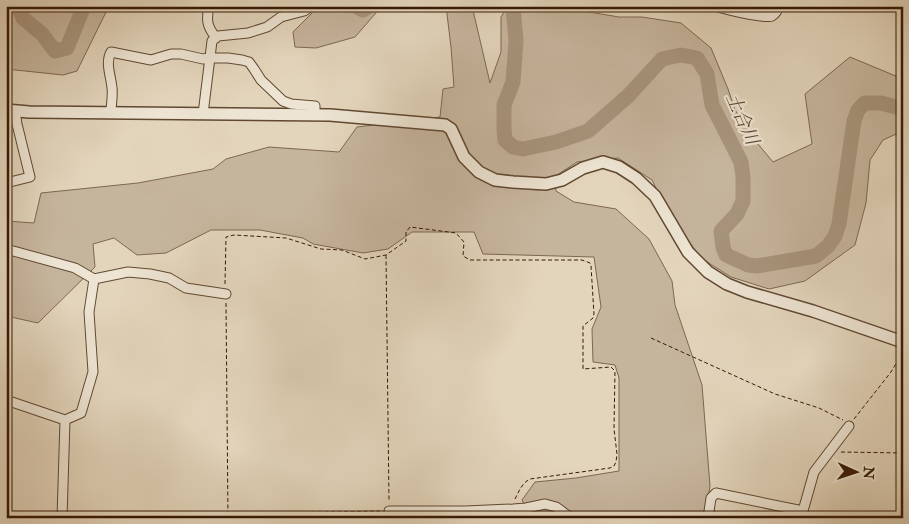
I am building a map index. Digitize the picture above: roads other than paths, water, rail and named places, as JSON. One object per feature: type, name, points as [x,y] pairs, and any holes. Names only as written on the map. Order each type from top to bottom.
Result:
[{"type":"street","points":[[209,6],[207,22],[216,38]]},
{"type":"street","points":[[203,114],[212,41],[218,36],[267,27],[281,18],[304,11],[310,6]]},
{"type":"street","points":[[715,6],[764,17],[772,16],[779,6]]},
{"type":"street","points":[[111,113],[112,89],[108,57],[111,52],[151,60],[172,54],[202,59],[242,60],[248,62],[261,80],[283,101],[291,104],[315,106],[315,115]]},
{"type":"street","points":[[6,183],[30,177],[16,124],[10,111],[315,115],[445,125],[450,129],[464,157],[479,172],[495,180],[546,184],[562,180],[583,168],[603,162],[619,166],[636,178],[655,196],[688,252],[708,272],[727,284],[903,342]]},
{"type":"street","points":[[6,249],[75,268],[94,279],[128,272],[142,273],[169,278],[186,288],[226,294]]},
{"type":"street","points":[[6,400],[65,420],[81,413],[93,372],[89,312],[94,279]]},
{"type":"street","points":[[62,517],[65,420]]},
{"type":"street","points":[[708,518],[711,498],[716,493],[802,514],[814,472],[850,425]]},
{"type":"street","points":[[389,511],[513,509],[545,504],[556,507],[571,518]]},
{"type":"waterway","name":"土合川","points":[[18,6],[23,18],[42,34],[55,51],[67,48],[84,6]]},
{"type":"waterway","name":"土合川","points":[[355,6],[363,10],[369,6]]},
{"type":"waterway","name":"土合川","points":[[513,6],[516,41],[513,82],[504,105],[505,140],[513,147],[523,149],[556,142],[588,131],[628,96],[662,59],[681,55],[697,58],[707,74],[712,105],[741,162],[743,201],[737,214],[721,231],[723,247],[726,255],[748,265],[757,266],[816,256],[828,246],[835,236],[839,224],[854,121],[858,110],[865,103],[881,103],[903,109]]}]
